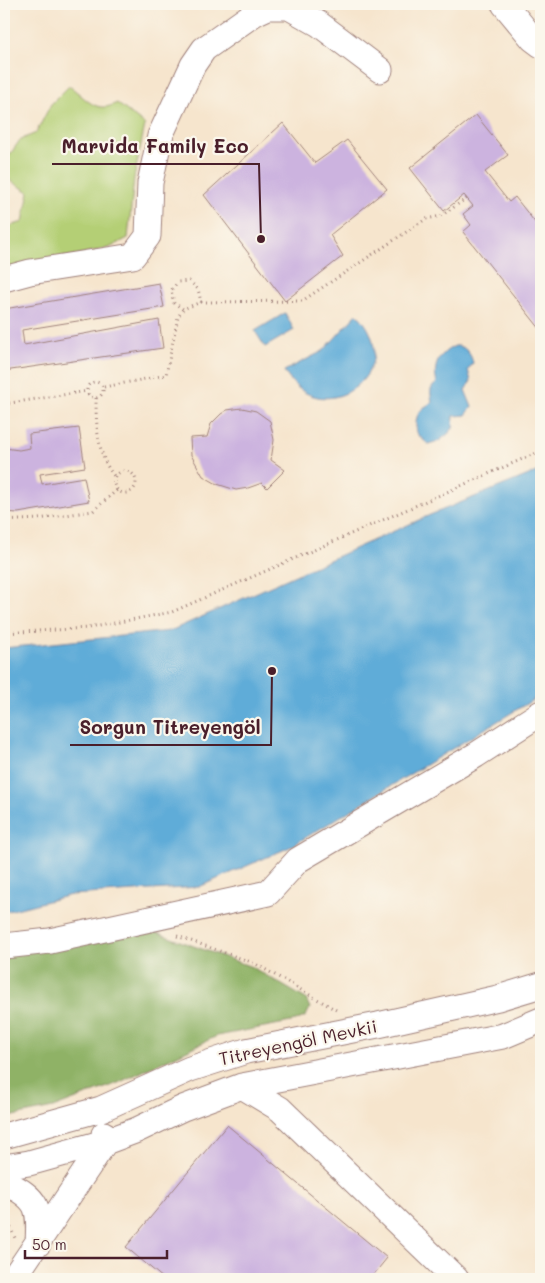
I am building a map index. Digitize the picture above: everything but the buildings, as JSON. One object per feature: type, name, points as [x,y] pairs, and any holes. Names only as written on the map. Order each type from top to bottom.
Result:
[{"type":"street","points":[[504,4],[533,39],[541,45]]},
{"type":"street","points":[[4,279],[30,272],[133,256],[148,236],[150,183],[160,136],[193,64],[204,49],[255,13],[280,6],[289,7],[319,24],[380,70]]},
{"type":"street","points":[[4,946],[50,941],[268,893],[298,860],[476,755],[541,713]]},
{"type":"street","name":"Titreyengöl Mevkii","points":[[4,1136],[101,1109],[190,1069],[246,1051],[378,1025],[498,998],[541,985]]},
{"type":"street","name":"Titreyengöl Mevkii","points":[[4,1167],[29,1163],[105,1142],[137,1130],[183,1108],[242,1086],[503,1036],[541,1020]]},
{"type":"street","points":[[242,1086],[280,1109],[456,1279]]},
{"type":"street","points":[[13,1279],[105,1142],[101,1109]]},
{"type":"street","points":[[4,1182],[31,1198],[39,1215],[38,1244]]},
{"type":"path","points":[[96,398],[92,398],[88,391],[90,384],[97,382],[104,387],[166,375],[178,317],[183,309],[201,302],[302,301],[426,219],[440,216],[467,198]]},
{"type":"path","points":[[183,309],[174,303],[171,290],[178,282],[189,281],[194,284],[201,302]]},
{"type":"path","points":[[96,398],[103,392],[104,387]]},
{"type":"path","points":[[4,404],[88,391]]},
{"type":"path","points":[[96,398],[97,422],[104,461],[116,478]]},
{"type":"path","points":[[4,633],[88,628],[172,612],[541,451]]},
{"type":"path","points":[[124,471],[136,478],[136,484],[129,492],[117,490],[114,481],[124,471]]},
{"type":"path","points":[[4,520],[38,519],[93,511],[117,490]]},
{"type":"path","points":[[174,934],[254,963],[345,1015]]},
{"type":"green space","points":[[69,86],[86,100],[97,106],[103,107],[117,103],[145,125],[134,178],[128,238],[109,248],[4,270],[4,228],[23,222],[29,192],[4,177],[4,163],[20,140],[36,133],[51,104]]},
{"type":"green space","points":[[141,927],[252,967],[306,999],[310,1008],[306,1016],[296,1021],[217,1036],[118,1083],[53,1108],[4,1118],[4,952]]},
{"type":"water","points":[[285,313],[294,330],[265,347],[255,331]]},
{"type":"water","points":[[357,314],[371,335],[374,355],[368,373],[355,388],[338,396],[319,397],[300,389],[284,371],[323,351]]},
{"type":"water","points":[[455,346],[462,347],[467,351],[473,363],[468,370],[471,381],[465,390],[472,407],[466,415],[454,416],[453,428],[449,433],[439,441],[428,444],[418,435],[416,420],[420,412],[432,403],[431,392],[432,387],[437,383],[435,371],[438,361],[445,352]]},
{"type":"water","points":[[541,470],[541,695],[290,847],[199,887],[71,895],[4,912],[4,648],[170,631],[430,515]]},
{"type":"place","name":"Marvida Family Eco","points":[[261,239]]},
{"type":"place","name":"Sorgun Titreyengöl","points":[[272,671]]}]
